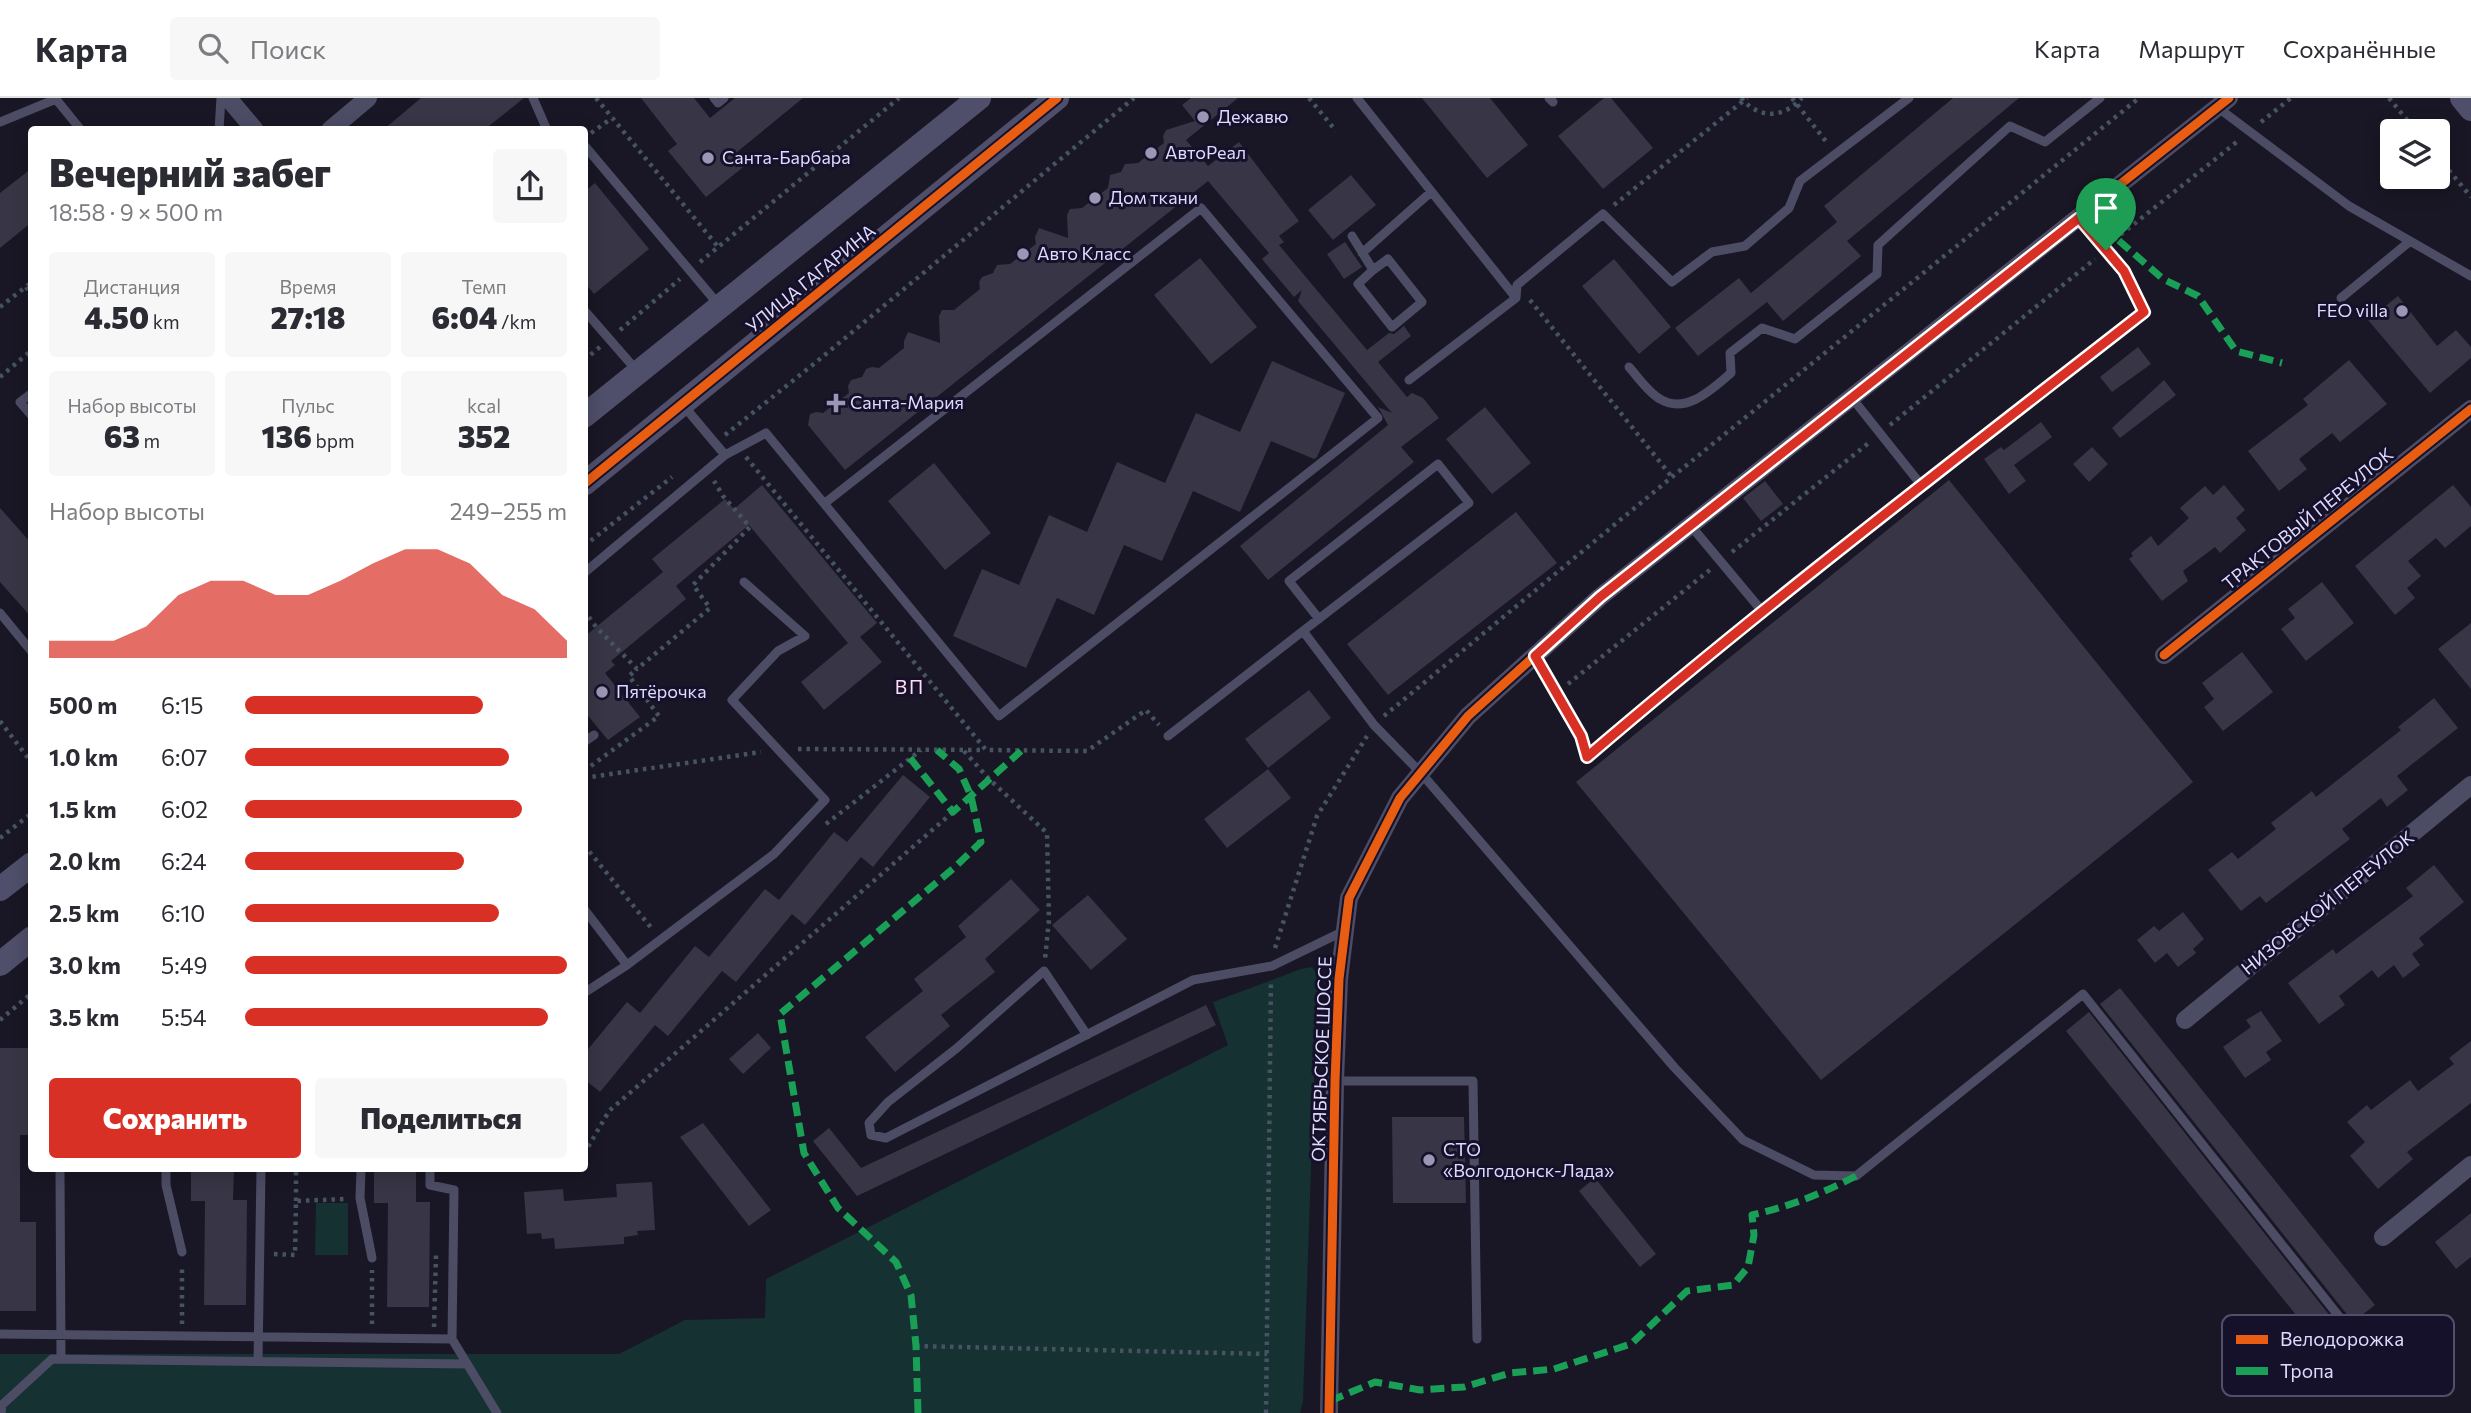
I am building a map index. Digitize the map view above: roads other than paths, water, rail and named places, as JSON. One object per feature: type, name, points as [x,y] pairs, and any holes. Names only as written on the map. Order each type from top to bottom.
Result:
[{"type":"street","points":[[228,98],[252,126]]},
{"type":"street","points":[[335,126],[368,98]]},
{"type":"street","name":"УЛИЦА ГАГАРИНА","points":[[588,481],[1057,98]]},
{"type":"street","points":[[2462,98],[2471,109]]},
{"type":"street","name":"УЛИЦА ГАГАРИНА","points":[[588,413],[972,100]]},
{"type":"street","name":"ОКТЯБРЬСКОЕ ШОССЕ","points":[[1329,1413],[1339,979],[1349,898],[1400,798],[1468,716],[1600,597],[2223,103]]},
{"type":"street","name":"ТРАКТОВЫЙ ПЕРЕУЛОК","points":[[2164,655],[2471,409]]},
{"type":"street","name":"НИЗОВСКОЙ ПЕРЕУЛОК","points":[[2185,1020],[2471,785]]},
{"type":"street","points":[[0,889],[28,867]]},
{"type":"street","points":[[0,964],[28,941]]},
{"type":"street","points":[[2382,1237],[2471,1165]]},
{"type":"lane","points":[[0,122],[56,98],[77,126]]},
{"type":"lane","points":[[219,126],[221,98]]},
{"type":"lane","points":[[533,98],[545,126]]},
{"type":"lane","points":[[714,98],[718,103],[724,98]]},
{"type":"lane","points":[[1357,98],[1516,298]]},
{"type":"lane","points":[[1409,380],[1516,298],[1517,285],[1603,214],[1672,282],[1712,252],[1745,246],[1790,208],[1800,181],[1909,98]]},
{"type":"lane","points":[[1629,367],[1660,399],[1681,405],[1707,394],[1731,373],[1730,353],[1762,328],[1796,339],[1877,274],[1878,245],[2010,127],[2045,142],[2100,98]]},
{"type":"lane","points":[[2223,103],[2249,132],[2349,206],[2471,276]]},
{"type":"lane","points":[[588,150],[720,307]]},
{"type":"lane","points":[[1362,253],[1431,192]]},
{"type":"lane","points":[[588,570],[725,455],[766,433],[999,716],[1378,418],[1201,208],[825,503]]},
{"type":"lane","points":[[1535,656],[1581,736],[1587,757],[1762,611],[2144,312],[2124,271],[2079,218]]},
{"type":"lane","points":[[1352,236],[1373,270]]},
{"type":"lane","points":[[2341,298],[2409,242]]},
{"type":"lane","points":[[1388,259],[1422,302],[1392,327],[1357,284],[1373,270],[1388,259]]},
{"type":"lane","points":[[588,315],[638,373]]},
{"type":"lane","points":[[28,396],[20,402],[28,411]]},
{"type":"lane","points":[[1852,398],[1922,486]]},
{"type":"lane","points":[[682,404],[725,455]]},
{"type":"lane","points":[[1168,736],[1469,503],[1438,464],[1289,581],[1319,619]]},
{"type":"lane","points":[[1690,526],[1762,611]]},
{"type":"lane","points":[[588,990],[627,965],[774,853],[825,800],[732,700],[778,651],[805,636],[744,582]]},
{"type":"lane","points":[[0,613],[28,647]]},
{"type":"lane","points":[[1303,631],[1374,725],[1421,773],[1674,1067],[1743,1140],[1814,1175],[1856,1176],[2083,994],[2338,1315]]},
{"type":"lane","points":[[588,739],[594,735]]},
{"type":"lane","points":[[588,914],[627,965]]},
{"type":"lane","points":[[1087,1035],[1044,971],[957,1048],[888,1102],[869,1123],[871,1135],[886,1138],[1087,1035],[1193,980],[1272,966],[1345,930]]},
{"type":"lane","points":[[1335,1081],[1473,1081],[1477,1339]]},
{"type":"lane","points":[[61,1172],[61,1359]]},
{"type":"lane","points":[[166,1172],[166,1185],[182,1252]]},
{"type":"lane","points":[[258,1361],[261,1172]]},
{"type":"lane","points":[[361,1172],[360,1198],[372,1258]]},
{"type":"lane","points":[[430,1172],[430,1185],[454,1190],[452,1339],[497,1413]]},
{"type":"lane","points":[[0,1334],[452,1339]]},
{"type":"lane","points":[[1,1413],[2,1405],[52,1359],[467,1364]]},
{"type":"place","name":"Дежавю","points":[[1203,117]]},
{"type":"place","name":"АвтоРеал","points":[[1151,153]]},
{"type":"place","name":"Санта-Барбара","points":[[708,158]]},
{"type":"place","name":"Дом ткани","points":[[1095,198]]},
{"type":"place","name":"Авто Класс","points":[[1023,254]]},
{"type":"place","name":"FEO villa","points":[[2402,311]]},
{"type":"place","name":"Санта-Мария","points":[[836,403]]},
{"type":"place","name":"Пятёрочка","points":[[602,692]]},
{"type":"place","name":"СТО «Волгодонск-Лада»","points":[[1429,1160]]},
{"type":"district","name":"ВП","points":[[910,687]]}]
